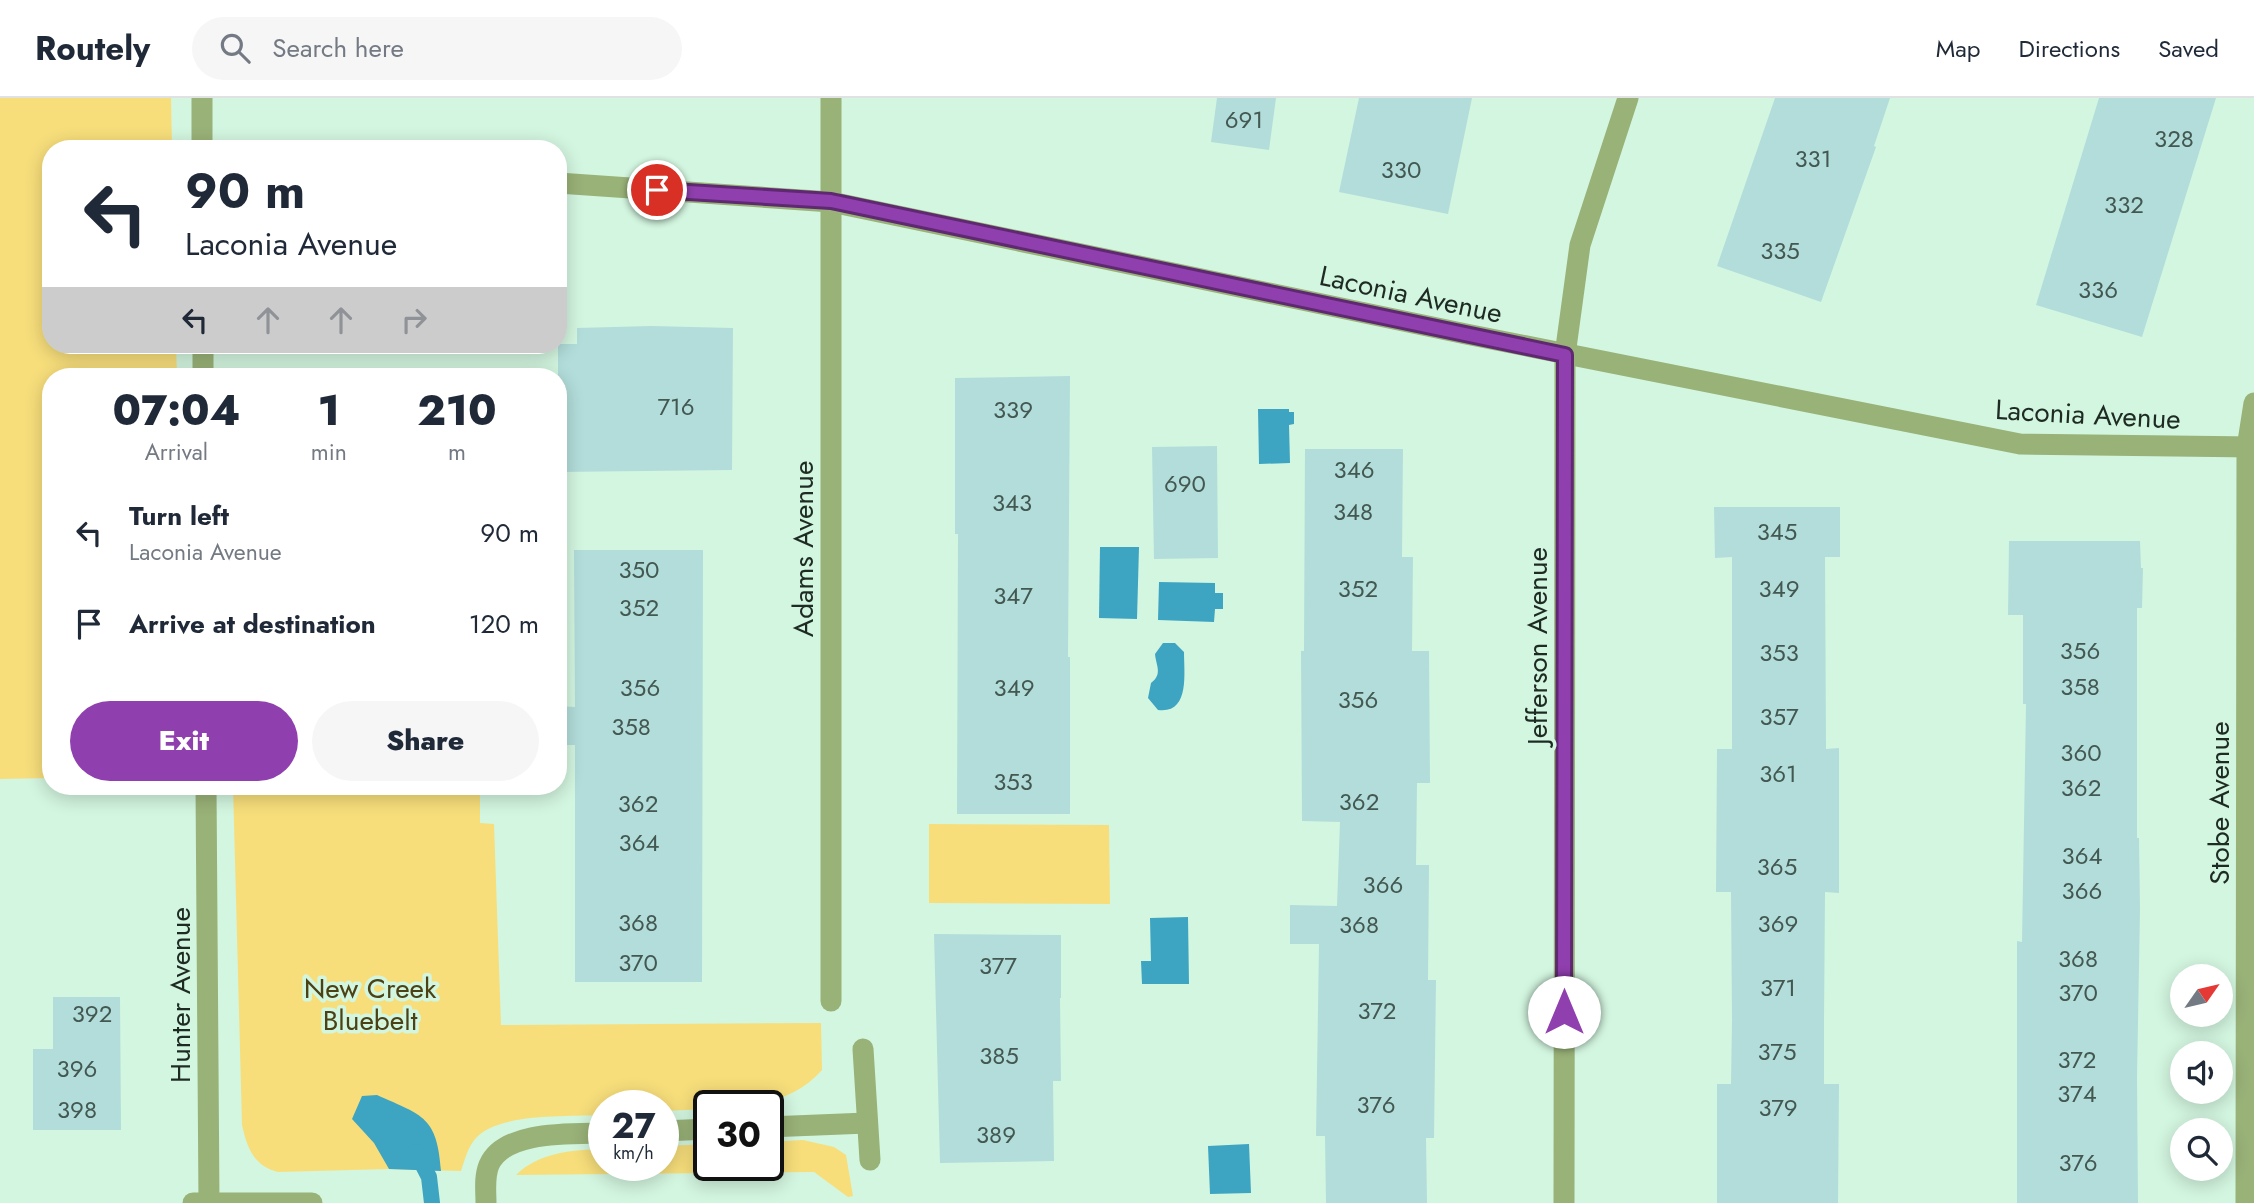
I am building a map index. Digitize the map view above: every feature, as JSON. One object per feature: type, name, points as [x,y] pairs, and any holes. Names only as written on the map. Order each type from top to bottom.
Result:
[{"type":"street","points":[[202,98],[202,140]]},
{"type":"street","name":"Adams Avenue","points":[[831,98],[831,1001]]},
{"type":"street","name":"Jefferson Avenue","points":[[1563,1203],[1565,355],[1580,245],[1628,98]]},
{"type":"street","name":"Laconia Avenue","points":[[567,184],[831,201],[1565,355],[2020,444],[2250,447]]},
{"type":"street","name":"Stobe Avenue","points":[[2246,1203],[2250,447],[2254,403]]},
{"type":"street","name":"Hunter Avenue","points":[[206,795],[209,1203]]},
{"type":"street","points":[[863,1049],[870,1160]]},
{"type":"street","points":[[784,1126],[867,1123]]},
{"type":"street","points":[[485,1203],[486,1173],[490,1162],[500,1152],[517,1142],[532,1138],[588,1134]]},
{"type":"street","points":[[192,1203],[312,1203]]},
{"type":"green space","points":[[0,98],[171,98],[172,140],[42,140],[42,354],[176,354],[177,368],[42,368],[42,778],[0,779]]},
{"type":"green space","name":"New Creek Bluebelt","points":[[233,795],[480,795],[480,823],[494,824],[501,1025],[821,1023],[822,1070],[798,1090],[784,1096],[784,1090],[693,1090],[693,1110],[679,1110],[679,1090],[588,1090],[588,1115],[538,1117],[503,1123],[488,1129],[474,1141],[461,1171],[389,1169],[278,1172],[257,1161],[246,1141],[242,1125]]},
{"type":"green space","points":[[929,824],[1109,825],[1110,904],[929,903]]},
{"type":"green space","points":[[803,1140],[834,1147],[846,1155],[853,1196],[848,1197],[814,1172],[784,1172],[784,1141]]},
{"type":"green space","points":[[679,1145],[693,1145],[693,1173],[679,1173]]},
{"type":"green space","points":[[588,1150],[588,1174],[516,1175],[535,1161],[569,1152]]},
{"type":"water","points":[[1258,409],[1289,409],[1289,412],[1294,412],[1294,424],[1289,425],[1290,463],[1259,464]]},
{"type":"water","points":[[1100,547],[1139,547],[1137,619],[1099,618]]},
{"type":"water","points":[[1159,582],[1215,583],[1215,593],[1223,593],[1223,609],[1215,609],[1214,622],[1158,620]]},
{"type":"water","points":[[1163,643],[1175,643],[1184,652],[1184,681],[1176,706],[1168,710],[1158,710],[1148,698],[1151,683],[1158,673],[1155,654]]},
{"type":"water","points":[[1188,917],[1189,984],[1142,984],[1141,961],[1151,961],[1150,918]]},
{"type":"water","points":[[377,1095],[406,1108],[425,1121],[436,1139],[441,1171],[389,1169],[374,1143],[352,1119],[362,1096]]},
{"type":"water","points":[[1249,1144],[1251,1193],[1210,1194],[1208,1146]]},
{"type":"building","points":[[1217,98],[1276,98],[1269,150],[1211,142]]},
{"type":"building","points":[[1359,98],[1472,98],[1448,214],[1339,192]]},
{"type":"building","points":[[1775,98],[1890,98],[1874,146],[1876,147],[1821,302],[1717,266]]},
{"type":"building","points":[[2099,98],[2216,98],[2142,337],[2036,305]]},
{"type":"building","points":[[577,328],[733,328],[732,470],[567,472],[567,368],[558,368],[558,354],[567,354],[567,344],[577,344]]},
{"type":"building","points":[[1070,376],[1070,814],[957,814],[958,534],[955,534],[955,378]]},
{"type":"building","points":[[1217,446],[1218,558],[1154,559],[1152,447]]},
{"type":"building","points":[[1305,449],[1403,449],[1402,557],[1413,557],[1412,651],[1429,651],[1430,783],[1417,783],[1416,865],[1429,865],[1428,980],[1436,980],[1434,1138],[1426,1138],[1427,1203],[1326,1203],[1325,1136],[1316,1136],[1319,944],[1290,944],[1290,905],[1337,906],[1340,822],[1302,821],[1301,651],[1304,651]]},
{"type":"building","points":[[1714,507],[1840,507],[1840,557],[1825,557],[1826,749],[1839,748],[1839,893],[1825,892],[1824,1084],[1839,1084],[1838,1203],[1717,1203],[1717,1084],[1731,1084],[1731,892],[1716,892],[1717,749],[1732,749],[1732,557],[1715,558]]},
{"type":"building","points":[[2009,541],[2140,541],[2143,568],[2142,608],[2137,608],[2137,838],[2140,909],[2138,1203],[2017,1203],[2017,941],[2022,942],[2026,704],[2023,704],[2023,615],[2008,615]]},
{"type":"building","points":[[574,550],[703,550],[702,982],[575,982],[575,745],[567,745],[567,707],[575,707]]},
{"type":"building","points":[[934,934],[1061,935],[1061,1081],[1053,1081],[1054,1161],[940,1163]]},
{"type":"building","points":[[53,997],[120,997],[121,1130],[33,1130],[33,1049],[53,1049]]},
{"type":"waterway","points":[[416,1152],[429,1177],[432,1203]]},
{"type":"route","points":[[657,190],[831,201],[1565,355],[1564,1012]]}]
